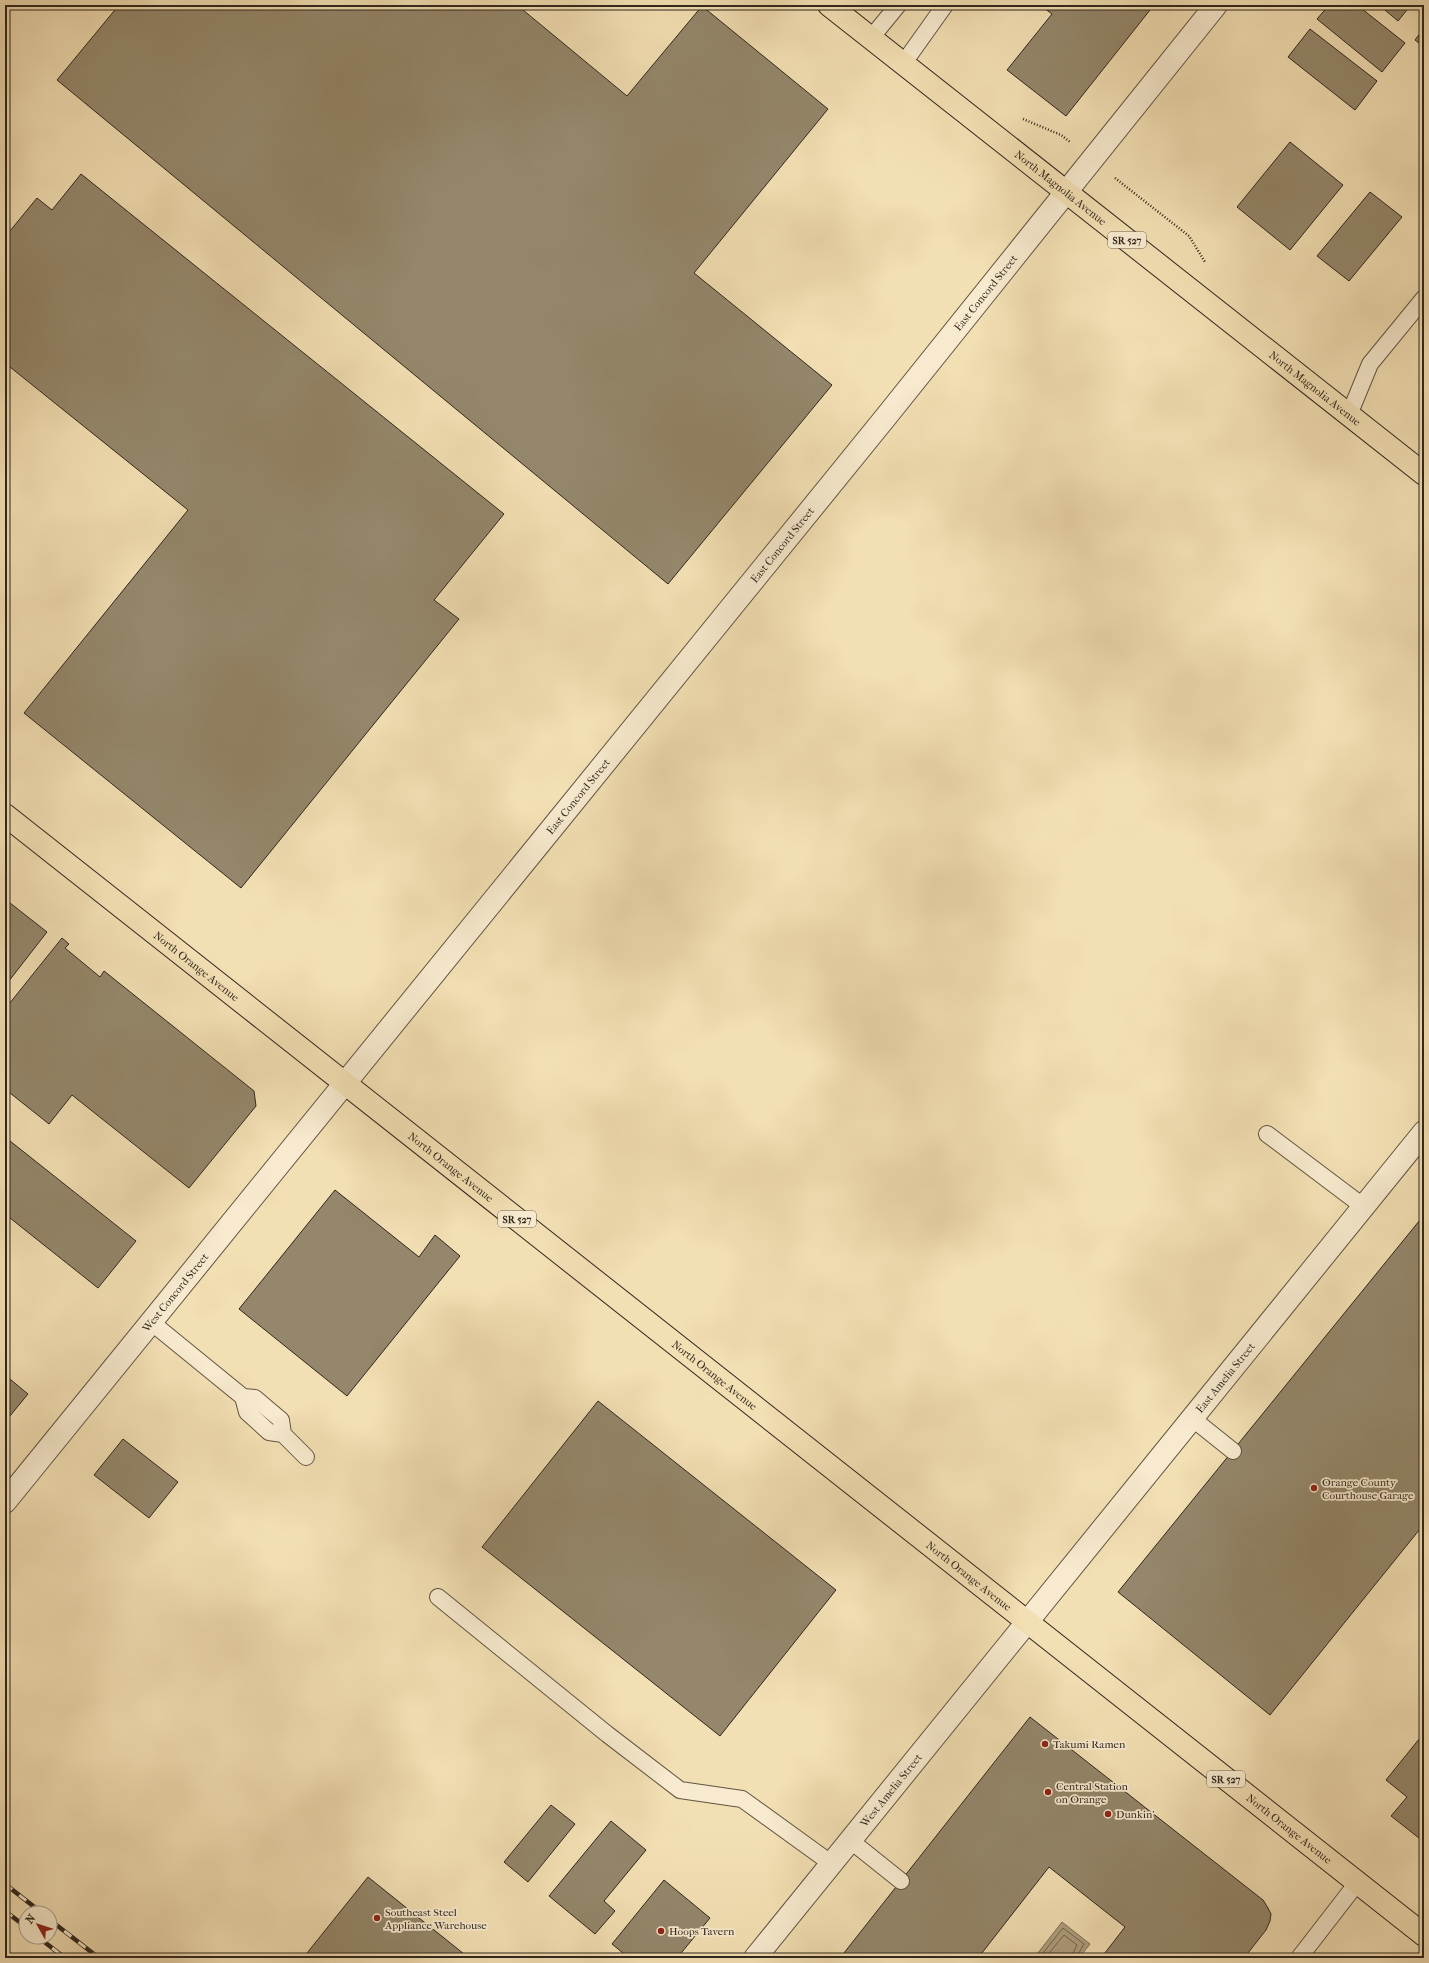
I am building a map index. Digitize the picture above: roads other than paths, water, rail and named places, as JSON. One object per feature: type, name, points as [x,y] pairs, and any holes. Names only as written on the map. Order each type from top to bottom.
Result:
[{"type":"main road","name":"North Magnolia Avenue","points":[[829,5],[1424,474]]},
{"type":"main road","name":"North Orange Avenue","points":[[5,815],[1424,1936]]},
{"type":"street","name":"East Concord Street","points":[[344,1082],[1067,192],[1216,5]]},
{"type":"street","name":"West Concord Street","points":[[5,1502],[344,1082]]},
{"type":"street","name":"East Amelia Street","points":[[1028,1623],[1424,1132]]},
{"type":"street","name":"West Amelia Street","points":[[755,1958],[1028,1623]]},
{"type":"lane","points":[[871,38],[898,5]]},
{"type":"lane","points":[[903,64],[945,5]]},
{"type":"lane","points":[[1349,415],[1370,364],[1424,298]]},
{"type":"lane","points":[[1267,1134],[1364,1207]]},
{"type":"lane","points":[[151,1322],[243,1397],[247,1412],[269,1432],[283,1434],[306,1457]]},
{"type":"lane","points":[[1193,1419],[1233,1451]]},
{"type":"lane","points":[[438,1597],[680,1790],[742,1799],[832,1864]]},
{"type":"lane","points":[[850,1841],[901,1881]]},
{"type":"lane","points":[[1298,1958],[1357,1883]]},
{"type":"water","points":[[1062,1922],[1090,1944],[1079,1958],[1034,1958]]},
{"type":"railway","points":[[5,1884],[32,1905]]},
{"type":"railway","points":[[5,1911],[18,1921]]},
{"type":"railway","points":[[58,1926],[99,1958]]},
{"type":"railway","points":[[48,1945],[65,1958]]},
{"type":"place","name":"Orange County Courthouse Garage","points":[[1314,1488]]},
{"type":"place","name":"Takumi Ramen","points":[[1045,1744]]},
{"type":"place","name":"Central Station on Orange","points":[[1048,1792]]},
{"type":"place","name":"Dunkin'","points":[[1108,1814]]},
{"type":"place","name":"Southeast Steel Appliance Warehouse","points":[[377,1918]]},
{"type":"place","name":"Hoops Tavern","points":[[661,1931]]}]
